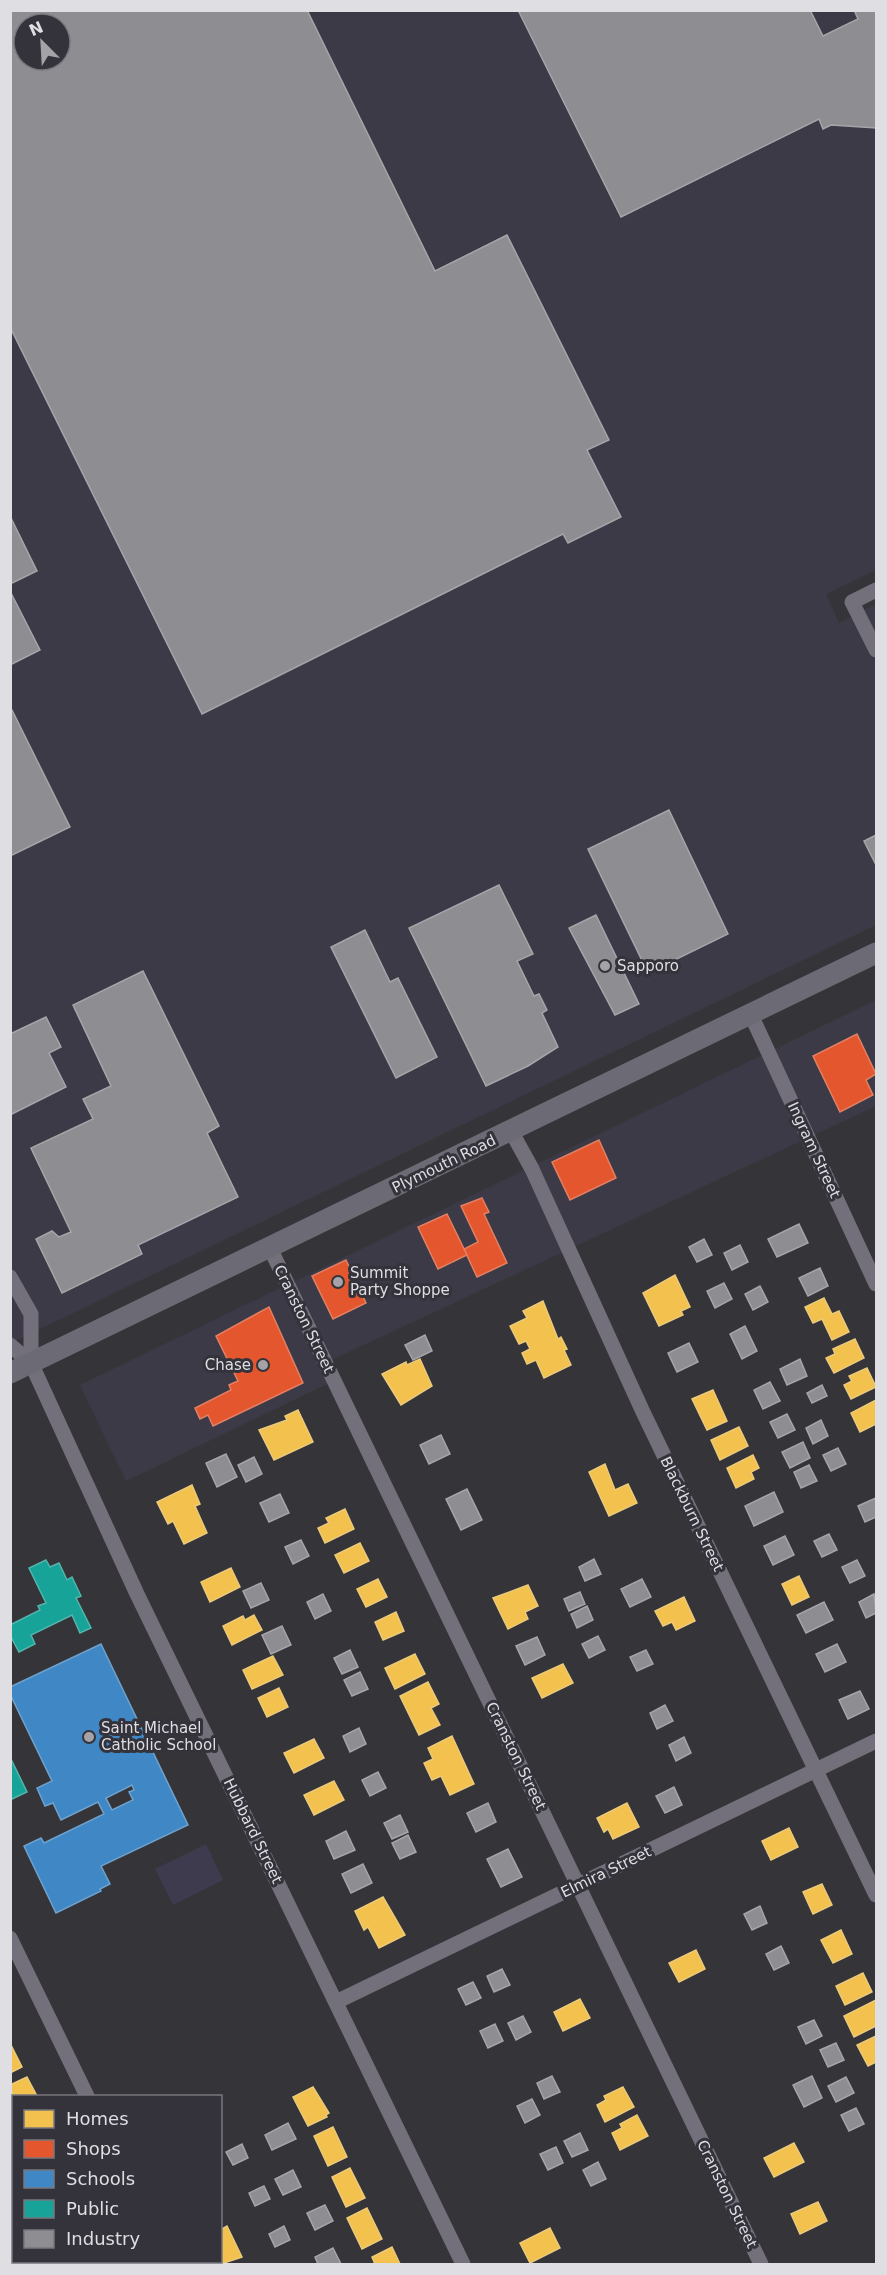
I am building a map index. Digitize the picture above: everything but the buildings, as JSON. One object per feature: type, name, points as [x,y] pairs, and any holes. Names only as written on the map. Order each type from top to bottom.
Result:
[{"type":"main road","name":"Plymouth Road","points":[[10,1373],[876,954]]},
{"type":"street","points":[[876,590],[852,602],[876,650]]},
{"type":"street","name":"Ingram Street","points":[[751,1016],[876,1284]]},
{"type":"street","name":"Blackburn Street","points":[[511,1131],[532,1169],[633,1390],[876,1895]]},
{"type":"street","name":"Cranston Street","points":[[270,1248],[761,2265]]},
{"type":"street","points":[[10,1276],[31,1314],[31,1363]]},
{"type":"street","points":[[10,1344],[31,1363]]},
{"type":"street","name":"Hubbard Street","points":[[31,1363],[146,1612],[463,2265]]},
{"type":"street","name":"Elmira Street","points":[[336,2002],[876,1741]]},
{"type":"street","points":[[10,1938],[86,2095]]},
{"type":"shaded area","points":[[11,11],[876,11],[876,570],[826,594],[839,623],[876,604],[876,925],[11,1343]]},
{"type":"shaded area","points":[[876,1000],[876,1106],[325,1363],[333,1381],[126,1481],[80,1385]]},
{"type":"shaded area","points":[[206,1844],[223,1880],[173,1905],[155,1869]]},
{"type":"place","name":"Sapporo","points":[[605,966]]},
{"type":"place","name":"Summit Party Shoppe","points":[[338,1282]]},
{"type":"place","name":"Chase","points":[[263,1365]]},
{"type":"place","name":"Saint Michael Catholic School","points":[[89,1737]]}]
